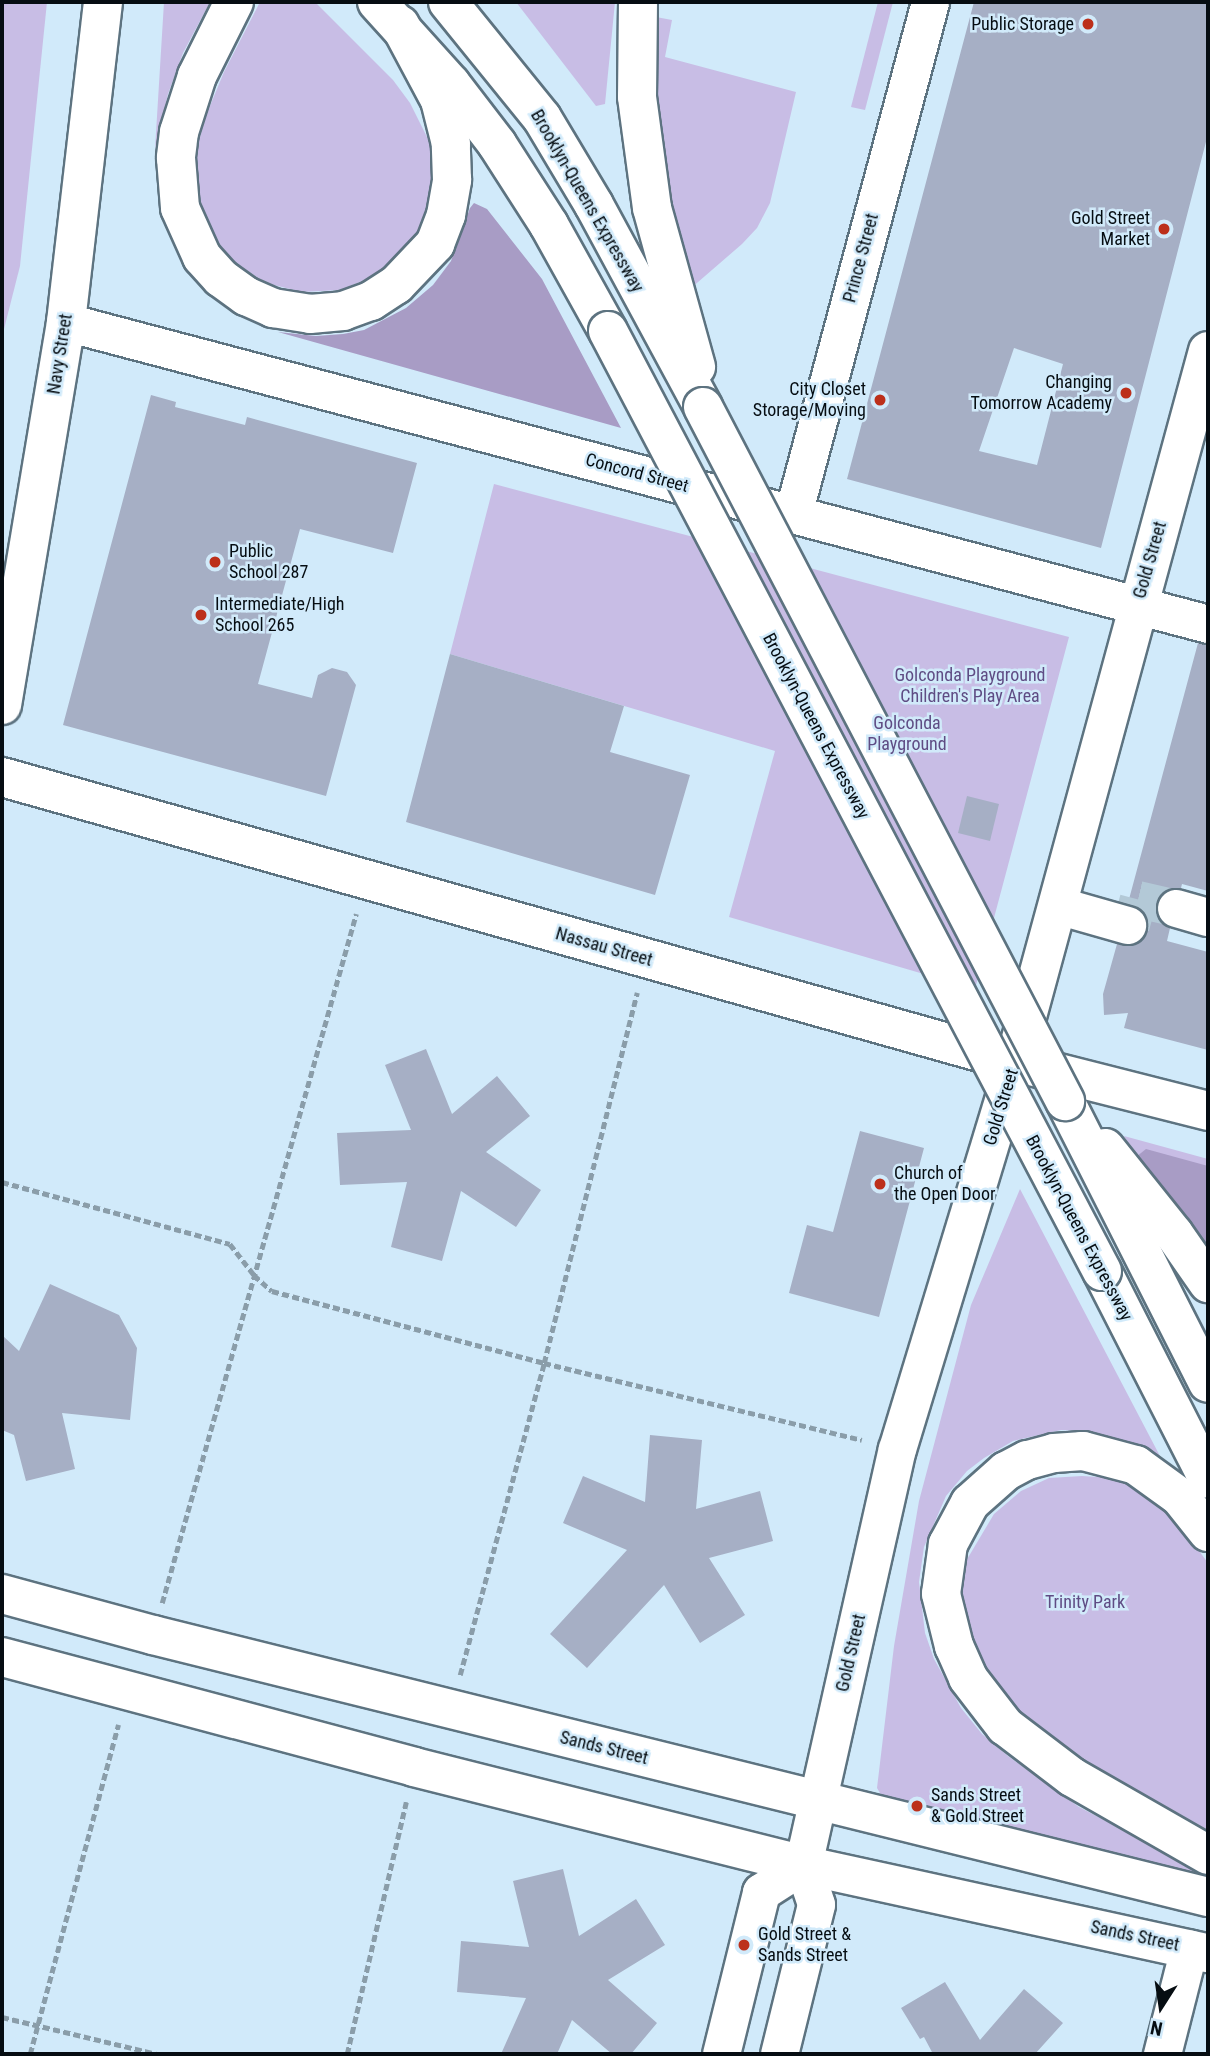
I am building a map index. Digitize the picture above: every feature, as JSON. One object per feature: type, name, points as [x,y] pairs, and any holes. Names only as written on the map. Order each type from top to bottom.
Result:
[{"type":"main road","name":"Navy Street","points":[[2,705],[66,322],[103,2]]},
{"type":"main road","points":[[234,2],[197,76],[179,132],[176,158],[180,208],[202,257],[221,278],[246,296],[273,307],[310,314],[343,311],[371,301],[396,285],[435,244],[446,215],[452,180],[451,144],[440,100],[389,13]]},
{"type":"main road","name":"Brooklyn-Queens Expressway","points":[[448,2],[542,118],[594,205],[663,302]]},
{"type":"main road","points":[[638,2],[636,59],[640,129],[663,302],[703,407],[1065,1101],[1208,1383]]},
{"type":"main road","name":"Brooklyn-Queens Expressway","points":[[389,13],[451,84],[497,144],[549,225],[608,331],[1102,1271],[1208,1479]]},
{"type":"main road","name":"Gold Street","points":[[1015,1062],[1208,351]]},
{"type":"main road","name":"Nassau Street","points":[[2,777],[1015,1062],[1208,1111]]},
{"type":"main road","points":[[1065,1101],[1174,1234],[1208,1283]]},
{"type":"main road","points":[[1208,1532],[1180,1497],[1136,1465],[1083,1451],[1054,1453],[1027,1460],[1006,1471],[970,1503],[948,1544],[942,1594],[954,1646],[968,1678],[1005,1726],[1094,1791],[1208,1855]]},
{"type":"main road","name":"Sands Street","points":[[2,1594],[153,1635],[1208,1896]]},
{"type":"main road","name":"Sands Street","points":[[2,1657],[414,1767],[803,1865],[1199,1950]]},
{"type":"street","name":"Prince Street","points":[[793,514],[930,2]]},
{"type":"street","name":"Concord Street","points":[[66,322],[1208,624]]},
{"type":"street","points":[[1057,905],[1127,925]]},
{"type":"street","name":"Gold Street","points":[[803,1865],[897,1449],[1015,1062]]},
{"type":"street","points":[[721,2054],[761,1892],[803,1865],[816,1904],[779,2054]]},
{"type":"street","points":[[1162,2054],[1199,1950]]},
{"type":"path","points":[[153,1635],[366,879]]},
{"type":"path","points":[[450,1709],[544,1363],[646,958]]},
{"type":"path","points":[[2,1182],[230,1244],[254,1275],[272,1291],[544,1363],[897,1449]]},
{"type":"path","points":[[30,2054],[126,1690]]},
{"type":"path","points":[[347,2054],[414,1767]]},
{"type":"path","points":[[2,2017],[157,2054]]},
{"type":"green space","points":[[2,2],[47,2],[20,266],[2,337]]},
{"type":"green space","points":[[164,2],[210,2],[183,53],[168,94],[155,149]]},
{"type":"green space","points":[[260,2],[315,2],[393,80],[410,103],[432,147],[434,185],[424,221],[404,252],[375,276],[340,290],[302,292],[266,283],[234,262],[210,233],[196,194],[195,153],[207,113],[224,72]]},
{"type":"green space","points":[[516,2],[615,2],[605,104],[596,106]]},
{"type":"green space","points":[[878,2],[893,2],[865,110],[851,107]]},
{"type":"green space","points":[[656,17],[672,20],[665,57],[796,92],[770,203],[757,228],[690,289],[655,132]]},
{"type":"green space","name":"Golconda Playground","points":[[494,484],[1069,637],[975,989],[729,917],[775,751],[450,654]]},
{"type":"green space","points":[[1124,1136],[1208,1159],[1208,1257],[1136,1157]]},
{"type":"green space","points":[[1020,1189],[1161,1458],[1154,1462],[1107,1438],[1082,1431],[1061,1430],[1013,1441],[984,1458],[967,1471],[946,1496],[924,1547],[919,1582],[925,1633],[934,1659],[961,1708],[982,1734],[1079,1807],[1208,1874],[1208,1882],[883,1798],[877,1788],[894,1646],[919,1501],[971,1305]]},
{"type":"green space","name":"Trinity Park","points":[[1049,1478],[1113,1478],[1143,1490],[1169,1510],[1208,1563],[1208,1834],[1101,1776],[1003,1701],[984,1675],[962,1615],[961,1587],[966,1561],[994,1514],[1021,1491]]},
{"type":"shaded area","points":[[474,203],[487,209],[542,279],[621,428],[278,332],[316,336],[343,334],[364,330],[406,308],[433,285],[451,261]]},
{"type":"shaded area","points":[[1146,1149],[1208,1166],[1208,1257],[1136,1157]]},
{"type":"building","points":[[974,2],[1208,2],[1208,134],[1101,548],[847,479]],"holes":[[[1014,348],[1063,364],[1037,465],[979,451]]]},
{"type":"building","points":[[151,395],[176,402],[175,407],[245,425],[247,417],[417,463],[393,553],[300,529],[258,684],[312,698],[318,675],[332,668],[347,672],[356,685],[326,796],[63,725]]},
{"type":"building","points":[[1198,643],[1208,644],[1208,891],[1182,884],[1181,888],[1170,888],[1162,893],[1156,902],[1156,913],[1161,922],[1170,928],[1167,941],[1208,952],[1208,1050],[1124,1028],[1128,1013],[1104,1015],[1103,994],[1117,944],[1133,945],[1142,940],[1147,930],[1147,919],[1143,911],[1128,903]]},
{"type":"building","points":[[450,654],[624,706],[610,752],[690,775],[655,895],[406,822]]},
{"type":"building","points":[[967,796],[999,804],[990,841],[958,833]]},
{"type":"building","points":[[426,1049],[452,1114],[497,1076],[530,1116],[486,1152],[541,1190],[516,1227],[461,1191],[442,1261],[391,1247],[407,1182],[340,1185],[337,1133],[411,1130],[385,1065]]},
{"type":"building","name":"Church of the Open Door","points":[[860,1131],[924,1148],[879,1317],[789,1293],[807,1225],[833,1232]]},
{"type":"building","points":[[50,1284],[119,1315],[137,1348],[130,1420],[62,1413],[75,1469],[26,1481],[14,1435],[2,1430],[2,1335],[19,1351]]},
{"type":"building","points":[[650,1435],[702,1440],[696,1509],[760,1491],[773,1541],[709,1558],[745,1615],[700,1643],[664,1585],[587,1668],[550,1634],[627,1550],[563,1523],[583,1476],[645,1502]]},
{"type":"building","points":[[563,1869],[579,1936],[636,1899],[665,1945],[608,1980],[657,2023],[631,2054],[612,2054],[572,2020],[557,2054],[501,2054],[526,1998],[457,1992],[461,1941],[529,1947],[513,1881]]},
{"type":"building","points":[[945,1982],[980,2040],[1024,1989],[1063,2023],[1035,2054],[933,2054],[924,2037],[920,2039],[901,2008]]},
{"type":"tunnel","points":[[1127,925],[1131,926],[1138,899],[1176,908]]},
{"type":"place","name":"Public Storage","points":[[1088,24]]},
{"type":"place","name":"Gold Street Market","points":[[1164,229]]},
{"type":"place","name":"Changing Tomorrow Academy","points":[[1126,393]]},
{"type":"place","name":"City Closet Storage/Moving","points":[[880,400]]},
{"type":"place","name":"Public School 287","points":[[215,562]]},
{"type":"place","name":"Intermediate/High School 265","points":[[201,615]]},
{"type":"place","name":"Church of the Open Door","points":[[880,1184]]},
{"type":"place","name":"Sands Street & Gold Street","points":[[917,1806]]},
{"type":"place","name":"Gold Street & Sands Street","points":[[744,1945]]},
{"type":"park label","name":"Golconda Playground Children's Play Area","points":[[970,686]]}]
